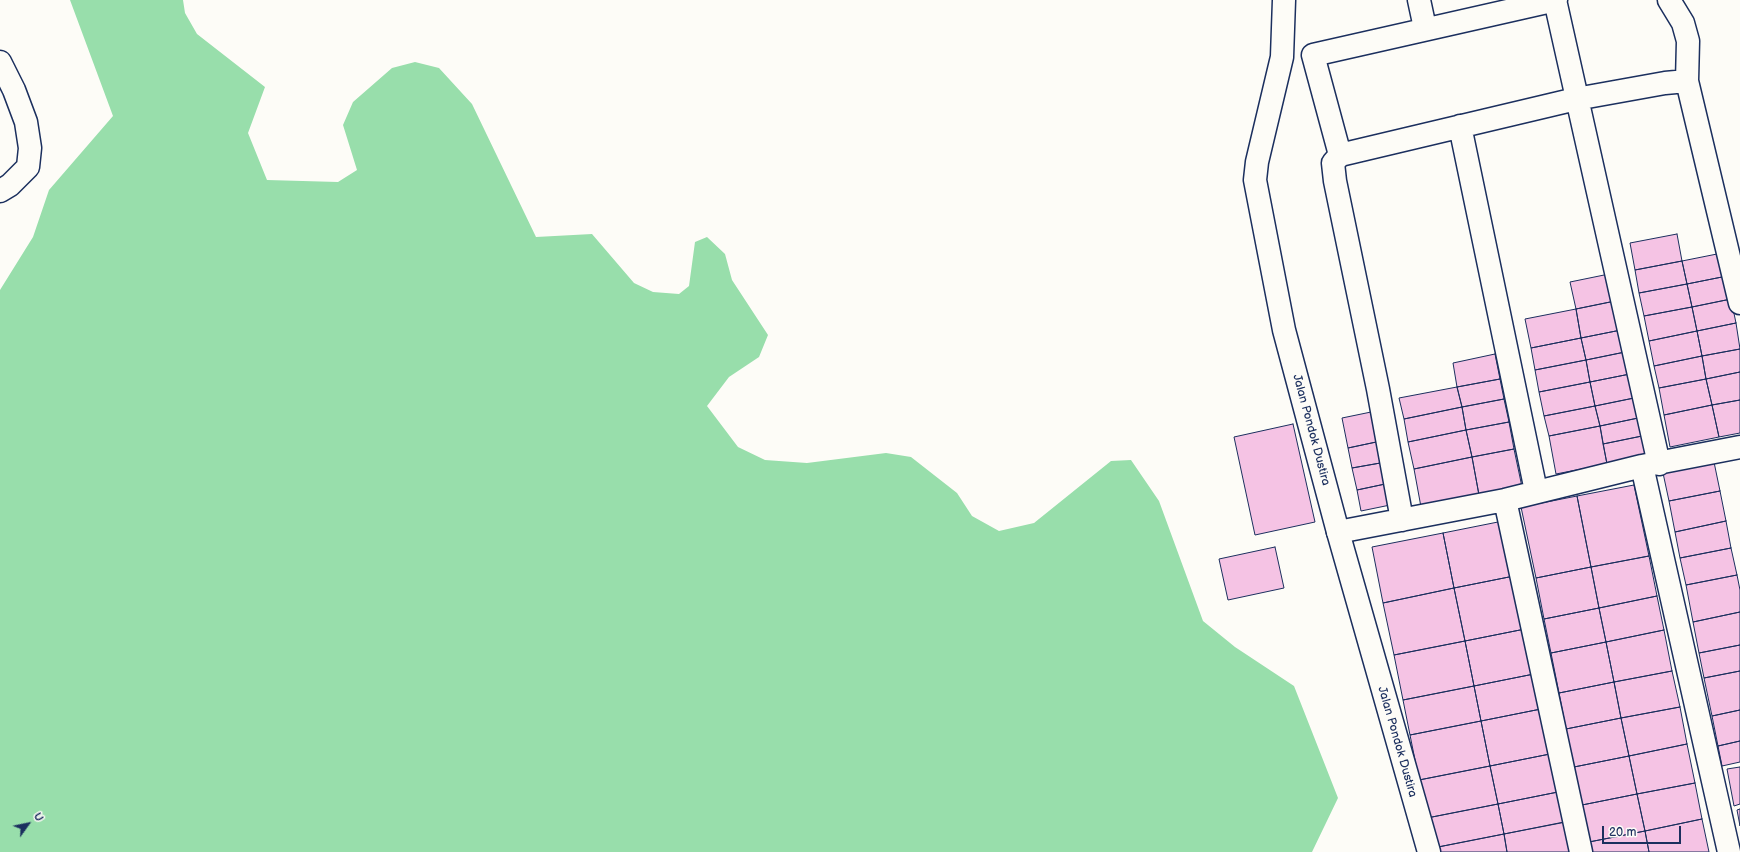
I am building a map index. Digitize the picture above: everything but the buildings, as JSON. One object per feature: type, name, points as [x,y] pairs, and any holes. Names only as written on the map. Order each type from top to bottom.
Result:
[{"type":"street","name":"Jalan Pondok Dustira","points":[[1284,0],[1282,57],[1257,162],[1255,180],[1284,330],[1338,532],[1429,852]]},
{"type":"street","points":[[1419,0],[1426,28]]},
{"type":"street","points":[[1340,155],[1313,55],[1426,28],[1555,0],[1729,852]]},
{"type":"street","points":[[1669,0],[1683,23],[1688,41],[1686,81],[1740,303]]},
{"type":"street","points":[[0,62],[14,90],[26,122],[30,148],[28,167],[10,185],[0,191]]},
{"type":"street","points":[[1402,520],[1376,382],[1335,181],[1333,164],[1340,155],[1460,126],[1576,99],[1665,83],[1686,81]]},
{"type":"street","points":[[1460,126],[1536,491]]},
{"type":"street","points":[[1338,532],[1505,500],[1536,491],[1650,465],[1740,447]]},
{"type":"street","points":[[1505,500],[1581,852]]},
{"type":"green space","points":[[70,0],[183,0],[185,13],[197,34],[265,87],[248,133],[267,180],[338,182],[357,170],[343,125],[353,102],[392,68],[415,62],[439,68],[472,104],[536,237],[592,234],[634,283],[653,292],[679,294],[689,286],[695,242],[707,237],[725,254],[732,280],[768,335],[759,357],[729,377],[707,406],[738,447],[765,460],[807,463],[886,453],[911,457],[957,493],[972,516],[999,531],[1034,523],[1111,461],[1131,460],[1159,501],[1203,621],[1235,647],[1294,686],[1338,798],[1312,852],[0,852],[0,290],[33,237],[49,190],[113,116]]}]
